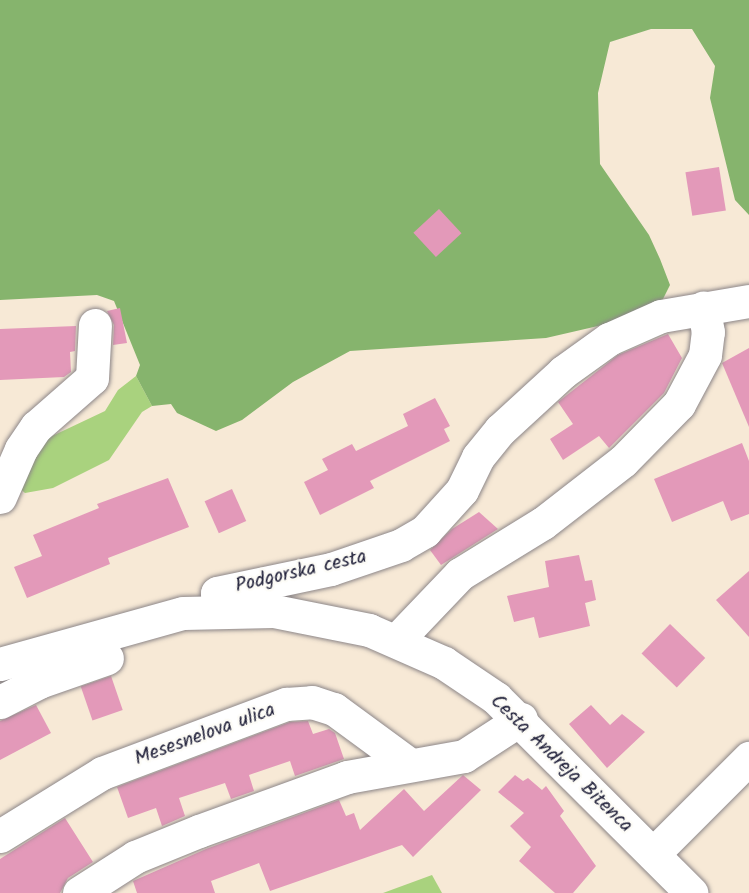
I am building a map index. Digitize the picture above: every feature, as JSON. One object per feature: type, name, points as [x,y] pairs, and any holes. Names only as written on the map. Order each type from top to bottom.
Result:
[{"type":"street","name":"Podgorska cesta","points":[[218,610],[217,593],[331,569],[401,545],[425,531],[462,490],[478,457],[500,430],[563,372],[627,331],[661,316],[703,307],[749,301]]},
{"type":"street","points":[[397,640],[460,574],[543,523],[623,461],[679,404],[705,356],[708,332],[703,307]]},
{"type":"street","points":[[0,497],[21,449],[36,428],[92,378],[95,325]]},
{"type":"street","name":"Cesta Andreja Bitenca","points":[[0,664],[160,618],[218,610],[303,614],[397,640],[466,676],[520,719],[692,893]]},
{"type":"street","points":[[0,702],[39,682],[107,658]]},
{"type":"street","name":"Mesesnelova ulica","points":[[0,836],[102,773],[286,704],[312,702],[334,709],[410,764]]},
{"type":"street","points":[[79,893],[135,857],[198,831],[347,777],[464,756],[520,719]]},
{"type":"street","points":[[653,854],[749,758]]},
{"type":"green space","points":[[0,0],[749,0],[749,215],[735,200],[710,98],[715,66],[692,29],[651,29],[610,42],[598,93],[600,164],[649,235],[660,259],[670,285],[660,305],[598,326],[546,338],[350,351],[293,382],[242,420],[216,431],[177,413],[171,404],[152,406],[136,376],[140,365],[114,301],[97,295],[0,300]]},
{"type":"green space","points":[[136,376],[152,406],[142,412],[109,460],[53,488],[25,493],[17,486],[31,446],[105,411],[118,390]]},
{"type":"green space","points":[[432,875],[442,893],[383,893]]},
{"type":"building","points":[[719,167],[726,210],[692,216],[685,172]]},
{"type":"building","points":[[439,209],[462,233],[436,257],[413,233]]},
{"type":"building","points":[[120,308],[127,343],[113,345],[114,325],[107,311]]},
{"type":"building","points":[[76,326],[75,351],[70,352],[71,372],[64,377],[0,380],[0,329]]},
{"type":"building","points":[[668,334],[682,358],[664,393],[609,448],[599,436],[563,460],[550,439],[573,424],[558,402],[618,355]]},
{"type":"building","points":[[749,348],[749,427],[722,363]]},
{"type":"building","points":[[435,398],[450,426],[444,429],[450,441],[370,481],[374,488],[320,515],[304,482],[328,470],[322,459],[352,444],[356,451],[408,426],[403,414]]},
{"type":"building","points":[[742,443],[749,461],[749,514],[731,521],[723,501],[672,522],[654,479]]},
{"type":"building","points":[[168,478],[189,527],[108,558],[110,564],[27,598],[14,567],[42,556],[33,535],[99,508],[97,504]]},
{"type":"building","points":[[232,489],[246,521],[219,533],[205,501]]},
{"type":"building","points":[[479,512],[498,529],[441,565],[430,550],[452,529]]},
{"type":"building","points":[[579,555],[585,581],[592,580],[596,600],[585,603],[590,626],[539,638],[534,617],[514,622],[507,596],[549,587],[545,561]]},
{"type":"building","points":[[749,571],[749,637],[716,600]]},
{"type":"building","points":[[670,624],[705,658],[677,688],[642,653]]},
{"type":"building","points":[[111,676],[123,710],[92,720],[81,686]]},
{"type":"building","points":[[36,705],[51,733],[0,760],[0,721]]},
{"type":"building","points":[[591,705],[610,725],[622,714],[645,732],[607,768],[569,724]]},
{"type":"building","points":[[308,721],[313,734],[329,729],[335,733],[344,759],[295,776],[290,761],[249,775],[254,791],[231,799],[225,783],[179,798],[185,816],[162,826],[156,808],[128,818],[117,787],[290,722]]},
{"type":"building","points":[[463,775],[481,790],[413,857],[402,845],[270,891],[259,863],[211,881],[215,893],[137,893],[133,881],[206,849],[339,800],[346,816],[354,813],[360,830],[404,789],[424,811]]},
{"type":"building","points":[[515,775],[523,781],[528,778],[542,790],[546,786],[564,811],[560,816],[596,866],[573,893],[555,893],[519,861],[531,847],[510,826],[524,813],[498,792]]},
{"type":"building","points":[[65,818],[93,862],[68,878],[60,893],[0,893],[0,859]]}]
